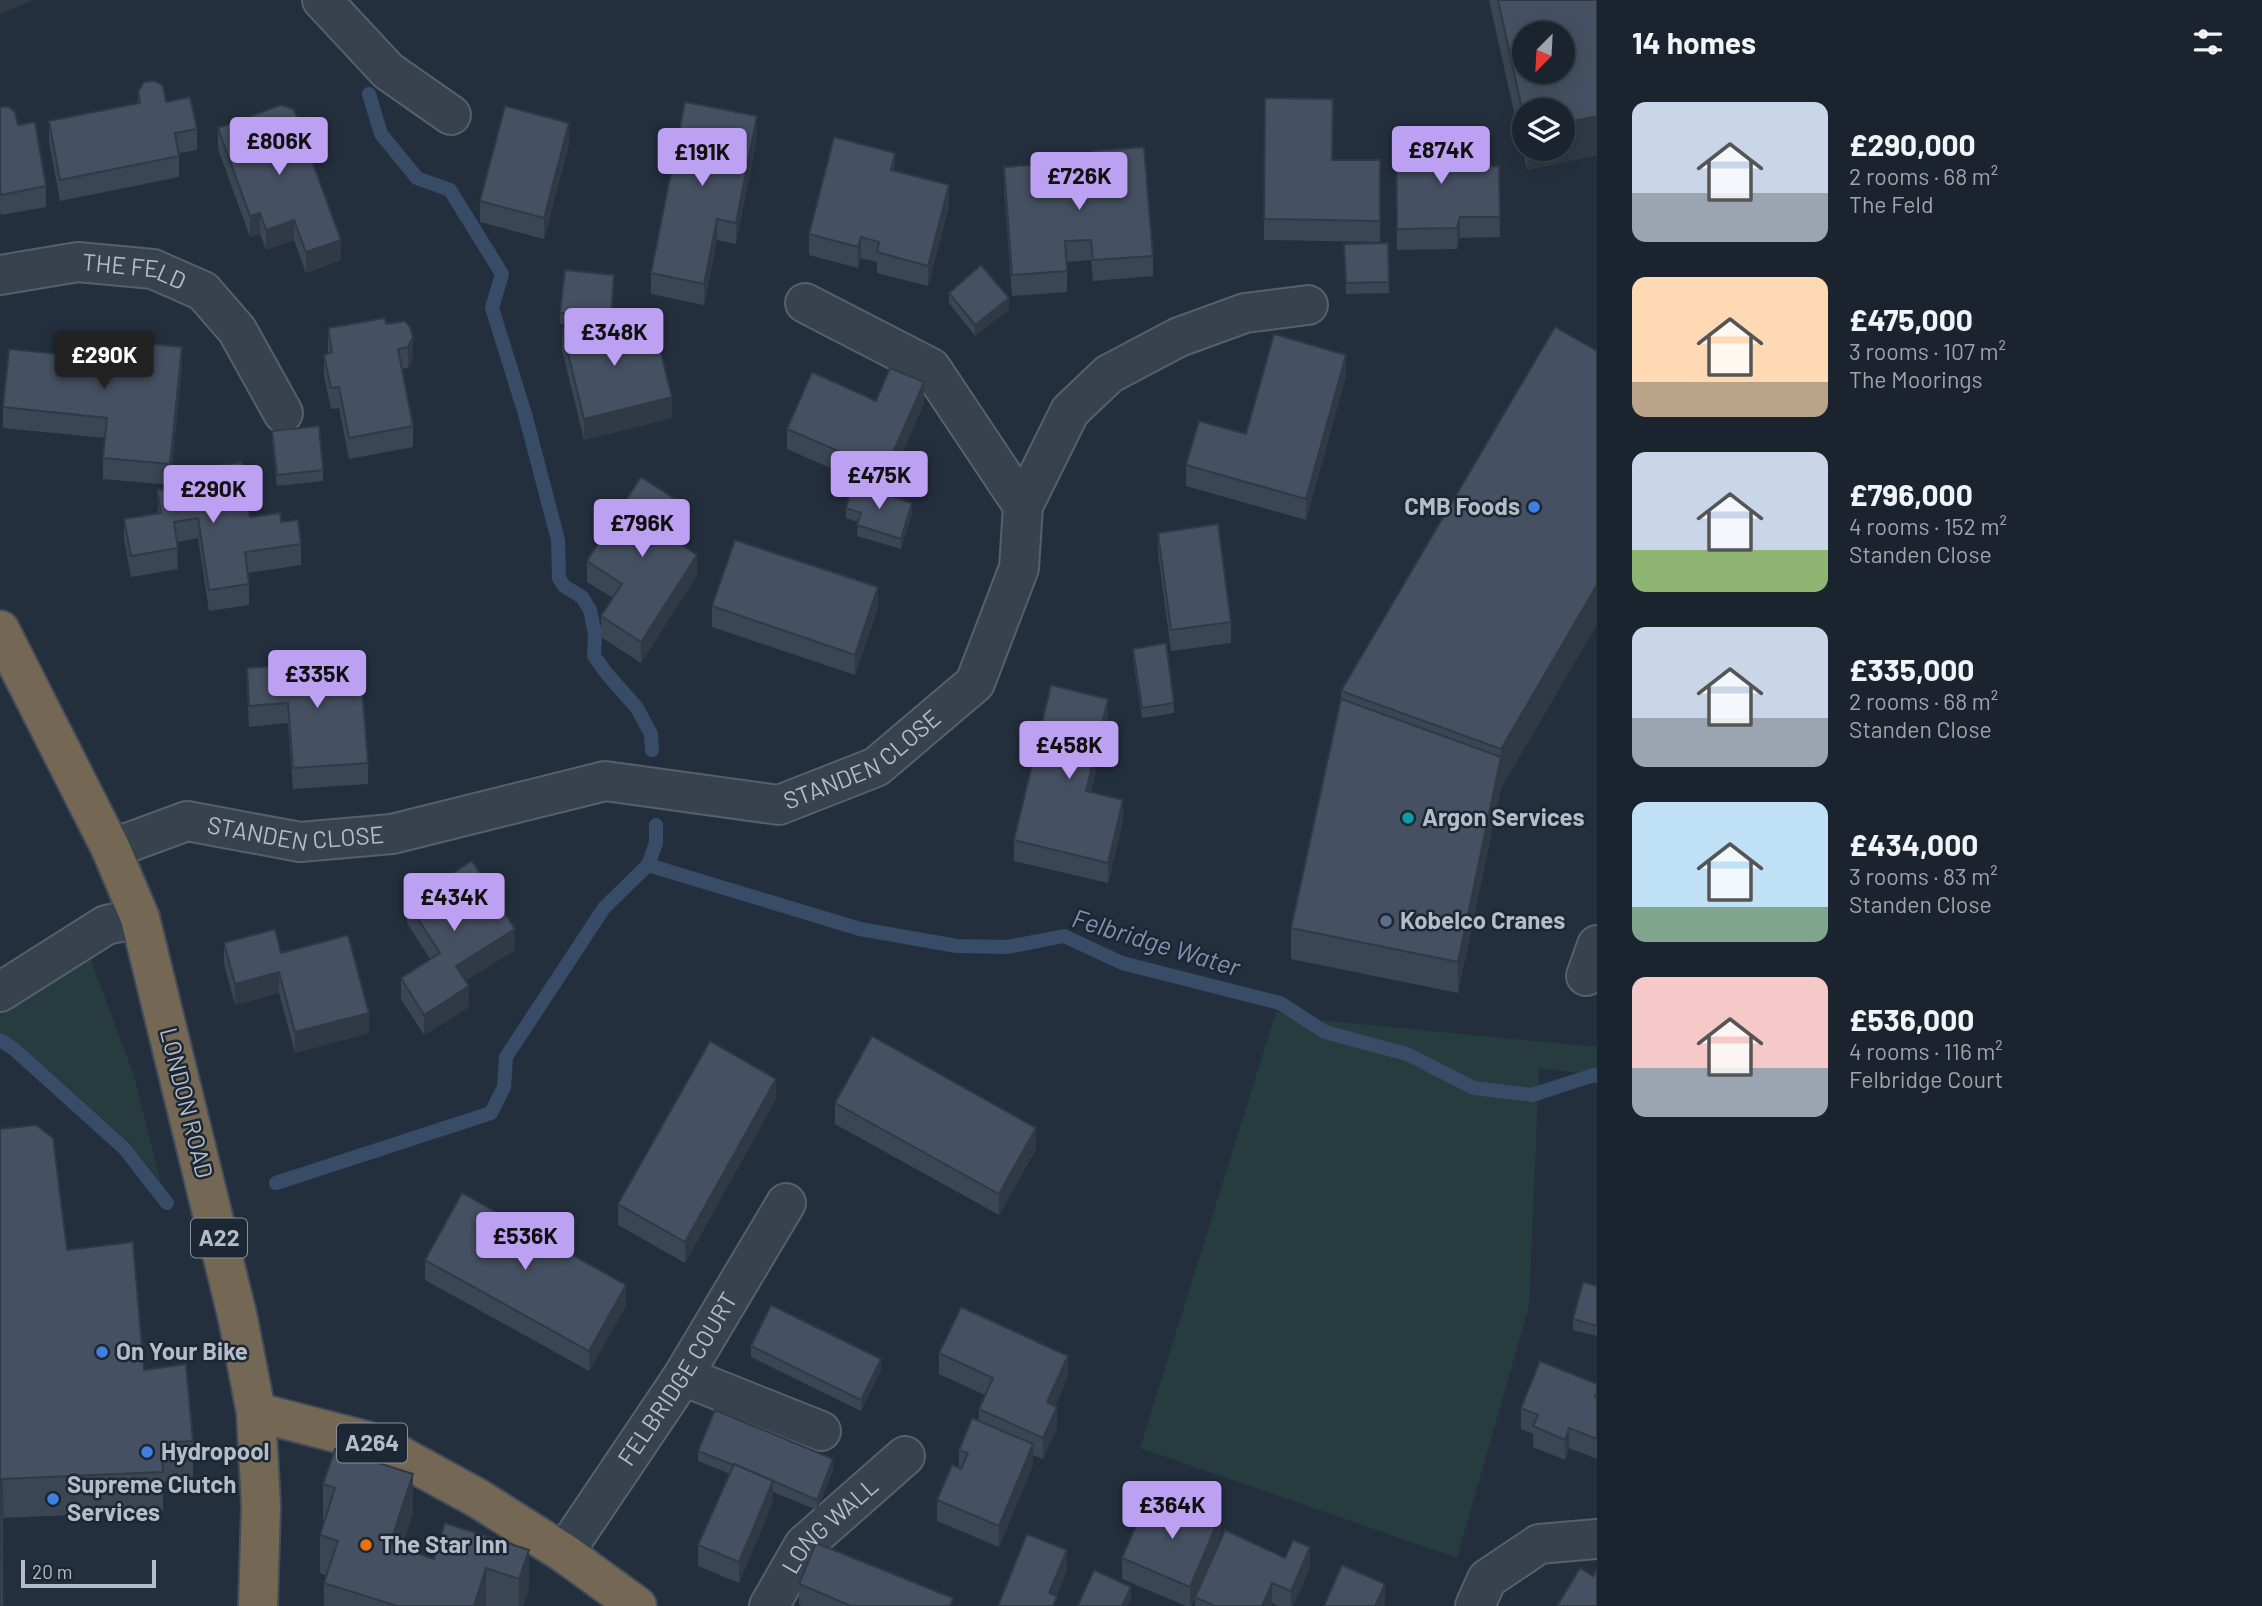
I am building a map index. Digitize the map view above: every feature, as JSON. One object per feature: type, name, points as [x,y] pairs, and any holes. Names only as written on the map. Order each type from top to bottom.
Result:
[{"type":"highway","name":"LONDON ROAD","points":[[0,630],[111,849],[139,918],[235,1306],[256,1412],[261,1506],[258,1606]]},
{"type":"highway","name":"A264","points":[[256,1412],[384,1447],[479,1499],[564,1553],[637,1606]]},
{"type":"street","points":[[322,0],[387,71],[451,116]]},
{"type":"street","name":"THE FELD","points":[[0,275],[78,262],[153,269],[203,291],[237,330],[283,414]]},
{"type":"street","points":[[805,303],[931,368],[1023,506]]},
{"type":"street","name":"STANDEN CLOSE","points":[[111,849],[187,821],[300,842],[392,834],[605,781],[779,805],[876,767],[975,683],[1019,568],[1023,506],[1070,411],[1109,374],[1179,337],[1245,313],[1308,305]]},
{"type":"street","points":[[0,992],[106,925],[139,918]]},
{"type":"street","name":"FELBRIDGE COURT","points":[[564,1553],[683,1376],[786,1203]]},
{"type":"street","points":[[683,1376],[821,1431]]},
{"type":"street","name":"LONG WALL","points":[[769,1606],[804,1545],[905,1456]]},
{"type":"street","points":[[1475,1606],[1487,1579],[1539,1544],[1597,1539]]},
{"type":"green space","points":[[90,957],[133,1073],[161,1183],[129,1142],[18,1043],[0,1031],[0,1013]]},
{"type":"green space","points":[[1276,1012],[1318,1020],[1597,1047],[1597,1075],[1539,1068],[1529,1306],[1457,1558],[1140,1448]]},
{"type":"building","points":[[1498,0],[1597,0],[1597,116],[1575,121],[1575,98],[1520,98],[1517,84],[1575,84],[1575,21],[1512,21],[1512,64]]},
{"type":"building","points":[[155,81],[163,86],[166,102],[190,97],[197,129],[175,133],[179,156],[60,180],[49,121],[140,103],[138,92],[144,82]]},
{"type":"building","points":[[1265,98],[1333,99],[1332,160],[1380,160],[1380,221],[1264,219]]},
{"type":"building","points":[[685,102],[757,116],[736,223],[717,219],[704,284],[651,273]]},
{"type":"building","points":[[281,105],[293,109],[298,118],[295,128],[285,131],[294,159],[308,150],[341,240],[306,252],[294,220],[266,230],[260,213],[250,216],[218,128]]},
{"type":"building","points":[[505,106],[569,123],[544,218],[480,201]]},
{"type":"building","points":[[0,107],[9,107],[15,112],[18,125],[35,122],[46,186],[1,195]]},
{"type":"building","points":[[834,137],[895,153],[891,170],[949,185],[928,266],[877,252],[879,242],[861,237],[858,247],[809,234]]},
{"type":"building","points":[[1455,138],[1456,167],[1499,166],[1500,217],[1460,217],[1457,228],[1397,229],[1396,139]]},
{"type":"building","points":[[1144,147],[1153,256],[1093,260],[1091,240],[1065,241],[1067,271],[1012,275],[1004,167],[1058,163],[1060,190],[1093,188],[1091,151]]},
{"type":"building","points":[[1388,243],[1389,282],[1346,283],[1344,244]]},
{"type":"building","points":[[981,265],[1009,298],[975,325],[949,293]]},
{"type":"building","points":[[565,270],[614,275],[611,317],[560,313]]},
{"type":"building","points":[[616,315],[624,346],[657,338],[672,397],[584,419],[562,329]]},
{"type":"building","points":[[385,318],[386,324],[405,321],[413,337],[408,347],[398,349],[413,426],[349,438],[339,387],[331,388],[324,355],[332,352],[328,328]]},
{"type":"building","name":"CMB Foods","points":[[1555,327],[1597,351],[1597,585],[1501,749],[1341,691]]},
{"type":"building","points":[[1274,334],[1346,355],[1306,499],[1186,465],[1199,421],[1246,434]]},
{"type":"building","points":[[60,335],[182,347],[170,464],[103,458],[107,418],[3,407],[9,349],[58,354]]},
{"type":"building","points":[[890,368],[924,382],[885,471],[787,429],[812,372],[876,401]]},
{"type":"building","points":[[319,426],[323,470],[277,475],[272,431]]},
{"type":"building","points":[[242,462],[250,517],[280,513],[281,522],[298,520],[301,544],[245,552],[249,584],[209,590],[198,518],[174,522],[178,548],[131,556],[124,519],[161,513],[157,490],[200,483],[198,469]]},
{"type":"building","points":[[641,477],[678,501],[672,511],[681,517],[669,536],[697,555],[641,642],[601,616],[622,584],[587,561]]},
{"type":"building","points":[[853,484],[912,503],[901,539],[857,525],[861,513],[846,508]]},
{"type":"building","points":[[1218,524],[1231,622],[1171,630],[1158,533]]},
{"type":"building","points":[[735,540],[878,587],[855,655],[712,606]]},
{"type":"building","points":[[1166,643],[1174,703],[1142,708],[1133,649]]},
{"type":"building","points":[[360,661],[368,763],[293,768],[288,703],[249,706],[247,668]]},
{"type":"building","points":[[1051,685],[1108,699],[1086,791],[1123,800],[1108,863],[1014,840]]},
{"type":"building","points":[[1341,699],[1501,757],[1458,962],[1291,928]]},
{"type":"building","points":[[472,861],[515,929],[456,966],[469,986],[424,1015],[401,978],[440,953],[407,902]]},
{"type":"building","points":[[275,929],[281,953],[348,935],[369,1013],[295,1032],[279,972],[235,984],[224,943]]},
{"type":"building","points":[[872,1036],[1036,1128],[999,1194],[835,1103]]},
{"type":"building","points":[[710,1041],[776,1079],[685,1242],[618,1204]]},
{"type":"building","points":[[36,1125],[53,1138],[67,1250],[133,1242],[144,1370],[186,1364],[193,1441],[161,1443],[163,1472],[2,1479],[3,1606],[0,1606],[0,1129]]},
{"type":"building","points":[[462,1193],[626,1285],[589,1351],[425,1260]]},
{"type":"building","points":[[1583,1282],[1597,1286],[1597,1326],[1573,1319]]},
{"type":"building","points":[[771,1305],[881,1359],[861,1400],[751,1346]]},
{"type":"building","points":[[961,1307],[1068,1356],[1047,1402],[1057,1407],[1043,1438],[979,1409],[993,1378],[939,1353]]},
{"type":"building","points":[[1540,1361],[1597,1384],[1597,1439],[1569,1428],[1565,1440],[1533,1426],[1538,1415],[1521,1408]]},
{"type":"building","points":[[715,1410],[833,1459],[817,1500],[698,1451]]},
{"type":"building","points":[[972,1418],[1033,1444],[999,1526],[937,1500],[952,1465],[961,1469],[968,1453],[959,1450]]},
{"type":"building","points":[[335,1449],[413,1474],[390,1544],[434,1559],[445,1523],[529,1550],[519,1579],[486,1568],[474,1606],[397,1606],[324,1583],[338,1541],[320,1535],[335,1488],[323,1484]]},
{"type":"building","points":[[734,1464],[773,1481],[739,1562],[698,1545]]},
{"type":"building","points":[[1147,1500],[1187,1517],[1193,1502],[1221,1514],[1190,1587],[1122,1558]]},
{"type":"building","points":[[1225,1530],[1285,1558],[1293,1540],[1310,1547],[1291,1591],[1272,1583],[1262,1606],[1215,1606],[1195,1597]]},
{"type":"building","points":[[1027,1534],[1067,1550],[1049,1593],[1057,1596],[1053,1606],[998,1606]]},
{"type":"building","points":[[816,1543],[953,1598],[950,1606],[851,1606],[799,1584]]},
{"type":"building","points":[[1342,1565],[1385,1584],[1376,1604],[1380,1606],[1324,1606]]},
{"type":"building","points":[[1580,1568],[1593,1576],[1597,1569],[1597,1606],[1557,1606]]},
{"type":"building","points":[[1094,1570],[1131,1587],[1122,1606],[1078,1605]]},
{"type":"waterway","name":"Felbridge Water","points":[[369,94],[381,134],[417,178],[450,190],[502,274],[492,308],[525,414],[558,540],[559,578],[564,586],[582,597],[590,610],[595,634],[594,656],[637,708],[651,734],[652,750]]},
{"type":"waterway","name":"Felbridge Water","points":[[656,825],[656,843],[648,865],[860,929],[957,946],[1007,947],[1064,936],[1122,963],[1280,1003],[1325,1032],[1407,1054],[1474,1088],[1532,1095],[1597,1076]]},
{"type":"waterway","points":[[276,1183],[491,1113],[504,1087],[506,1057],[604,908],[648,865]]},
{"type":"waterway","points":[[0,1040],[14,1049],[124,1148],[167,1203]]},
{"type":"place","name":"CMB Foods","points":[[1534,507]]},
{"type":"place","name":"Argon Services","points":[[1408,818]]},
{"type":"place","name":"Kobelco Cranes","points":[[1386,921]]},
{"type":"place","name":"On Your Bike","points":[[102,1352]]},
{"type":"place","name":"Hydropool","points":[[147,1452]]},
{"type":"place","name":"Supreme Clutch Services","points":[[53,1499]]},
{"type":"place","name":"The Star Inn","points":[[366,1545]]}]
